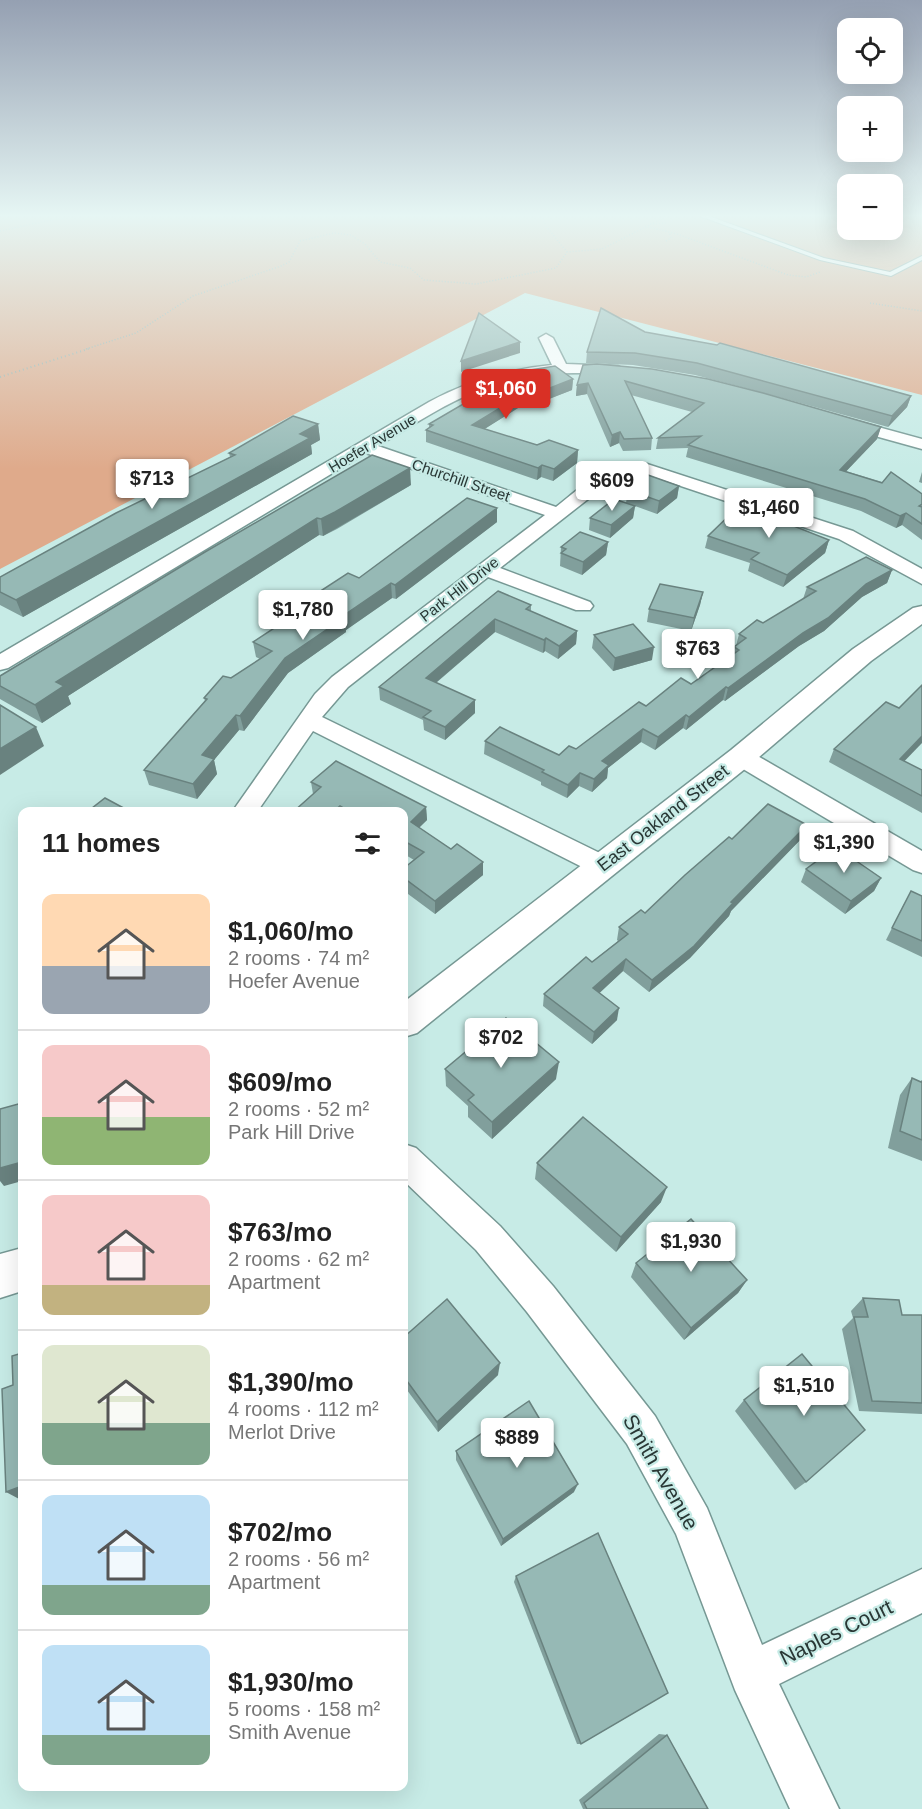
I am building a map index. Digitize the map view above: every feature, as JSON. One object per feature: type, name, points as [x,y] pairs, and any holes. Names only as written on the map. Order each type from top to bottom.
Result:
[{"type":"street","points":[[546,338],[561,369]]},
{"type":"street","name":"Hoefer Avenue","points":[[0,663],[466,389],[511,376],[561,369],[632,371]]},
{"type":"street","points":[[825,417],[922,444]]},
{"type":"street","name":"Churchill Street","points":[[365,447],[557,513]]},
{"type":"street","name":"Park Hill Drive","points":[[248,807],[323,699],[340,682],[609,474],[628,468],[644,468],[846,534],[895,560],[922,578]]},
{"type":"street","points":[[486,569],[583,606]]},
{"type":"street","name":"East Oakland Street","points":[[408,1019],[741,757],[862,655],[922,613]]},
{"type":"street","points":[[310,720],[602,865]]},
{"type":"street","points":[[741,757],[922,863]]},
{"type":"street","name":"Smith Avenue","points":[[408,1163],[488,1238],[540,1299],[641,1430],[692,1523],[751,1674],[816,1809]]},
{"type":"street","points":[[0,1276],[18,1271]]},
{"type":"street","name":"Naples Court","points":[[751,1674],[922,1590]]},
{"type":"path","points":[[0,377],[136,333],[189,299]]},
{"type":"path","points":[[870,303],[922,311]]},
{"type":"shaded area","points":[[0,299],[513,299],[0,569]]},
{"type":"shaded area","points":[[550,299],[922,299],[922,395]]},
{"type":"building","points":[[601,308],[645,332],[717,345],[720,343],[911,396],[892,416],[697,363],[635,353],[587,352]]},
{"type":"building","points":[[479,313],[520,342],[461,361]]},
{"type":"building","points":[[597,364],[652,369],[708,379],[881,427],[840,470],[882,483],[891,472],[922,494],[922,504],[919,506],[922,507],[922,524],[906,513],[900,516],[865,499],[688,445],[701,436],[658,438],[704,403],[625,381],[652,438],[624,439],[620,432],[612,435],[588,383],[577,385],[583,365]]},
{"type":"building","points":[[555,366],[573,379],[532,395],[526,392],[472,425],[537,445],[549,440],[578,450],[554,469],[542,465],[538,468],[426,430],[433,425],[429,424],[518,372]]},
{"type":"building","points":[[293,416],[318,424],[300,434],[310,438],[16,600],[0,592],[0,577],[116,513],[235,455],[229,453]]},
{"type":"building","points":[[372,455],[410,468],[335,512],[321,519],[317,518],[56,682],[64,686],[35,705],[0,686],[0,676],[205,552]]},
{"type":"building","points":[[648,475],[679,486],[659,501],[628,490]]},
{"type":"building","points":[[467,498],[497,508],[395,585],[391,583],[285,658],[240,716],[236,715],[202,755],[214,759],[193,784],[144,770],[207,699],[204,698],[223,676],[231,678],[272,651],[253,642],[285,621],[282,620],[298,608],[296,607],[348,573],[359,578]]},
{"type":"building","points":[[614,499],[635,506],[611,525],[590,518]]},
{"type":"building","points":[[739,506],[783,519],[781,521],[829,540],[787,575],[751,559],[759,553],[708,536]]},
{"type":"building","points":[[580,532],[608,542],[583,562],[561,553],[566,549],[561,547]]},
{"type":"building","points":[[866,557],[892,570],[866,584],[828,618],[803,633],[728,688],[726,687],[689,717],[686,715],[658,737],[643,729],[602,761],[609,765],[594,779],[580,773],[568,785],[542,772],[544,770],[485,741],[500,727],[559,755],[569,746],[576,749],[639,702],[646,706],[681,678],[691,684],[739,650],[734,647],[746,638],[739,634],[757,620],[763,623],[816,591],[807,587]]},
{"type":"building","points":[[660,584],[703,592],[694,618],[649,609]]},
{"type":"building","points":[[498,591],[531,605],[526,609],[577,631],[559,646],[546,638],[544,640],[495,619],[426,678],[475,700],[445,727],[423,717],[431,711],[379,687]]},
{"type":"building","points":[[633,624],[654,647],[615,658],[594,635]]},
{"type":"building","points":[[922,685],[922,736],[900,759],[922,770],[922,796],[834,749],[886,702],[899,708]]},
{"type":"building","points":[[0,705],[36,727],[0,749]]},
{"type":"building","points":[[336,761],[426,807],[411,822],[451,849],[457,844],[483,862],[435,901],[408,881],[408,865],[424,852],[408,843],[408,807],[299,807],[321,787],[311,782]]},
{"type":"building","points":[[105,798],[122,807],[93,807]]},
{"type":"building","points":[[768,804],[807,825],[731,902],[733,903],[694,946],[652,980],[626,959],[593,988],[619,1008],[594,1032],[544,994],[586,957],[592,962],[628,934],[619,927],[641,910],[645,913],[729,837],[732,839]]},
{"type":"building","points":[[836,847],[881,878],[851,901],[806,869]]},
{"type":"building","points":[[911,891],[922,896],[922,941],[892,928]]},
{"type":"building","points":[[506,1018],[559,1062],[492,1122],[468,1100],[474,1095],[445,1069]]},
{"type":"building","points":[[912,1078],[922,1081],[922,1140],[900,1131]]},
{"type":"building","points":[[18,1104],[18,1163],[0,1168],[0,1109]]},
{"type":"building","points":[[583,1117],[667,1187],[621,1237],[537,1163]]},
{"type":"building","points":[[691,1219],[747,1280],[691,1328],[636,1263]]},
{"type":"building","points":[[863,1298],[899,1300],[902,1315],[922,1315],[922,1403],[872,1401],[854,1317],[868,1317]]},
{"type":"building","points":[[447,1299],[500,1363],[437,1422],[408,1382],[408,1333]]},
{"type":"building","points":[[18,1354],[18,1488],[6,1492],[2,1389],[13,1385],[12,1356]]},
{"type":"building","points":[[802,1354],[865,1430],[806,1482],[744,1400]]},
{"type":"building","points":[[529,1401],[578,1484],[503,1539],[456,1451]]},
{"type":"building","points":[[598,1533],[668,1693],[581,1744],[516,1576]]},
{"type":"building","points":[[667,1735],[708,1809],[587,1809],[584,1803]]}]
